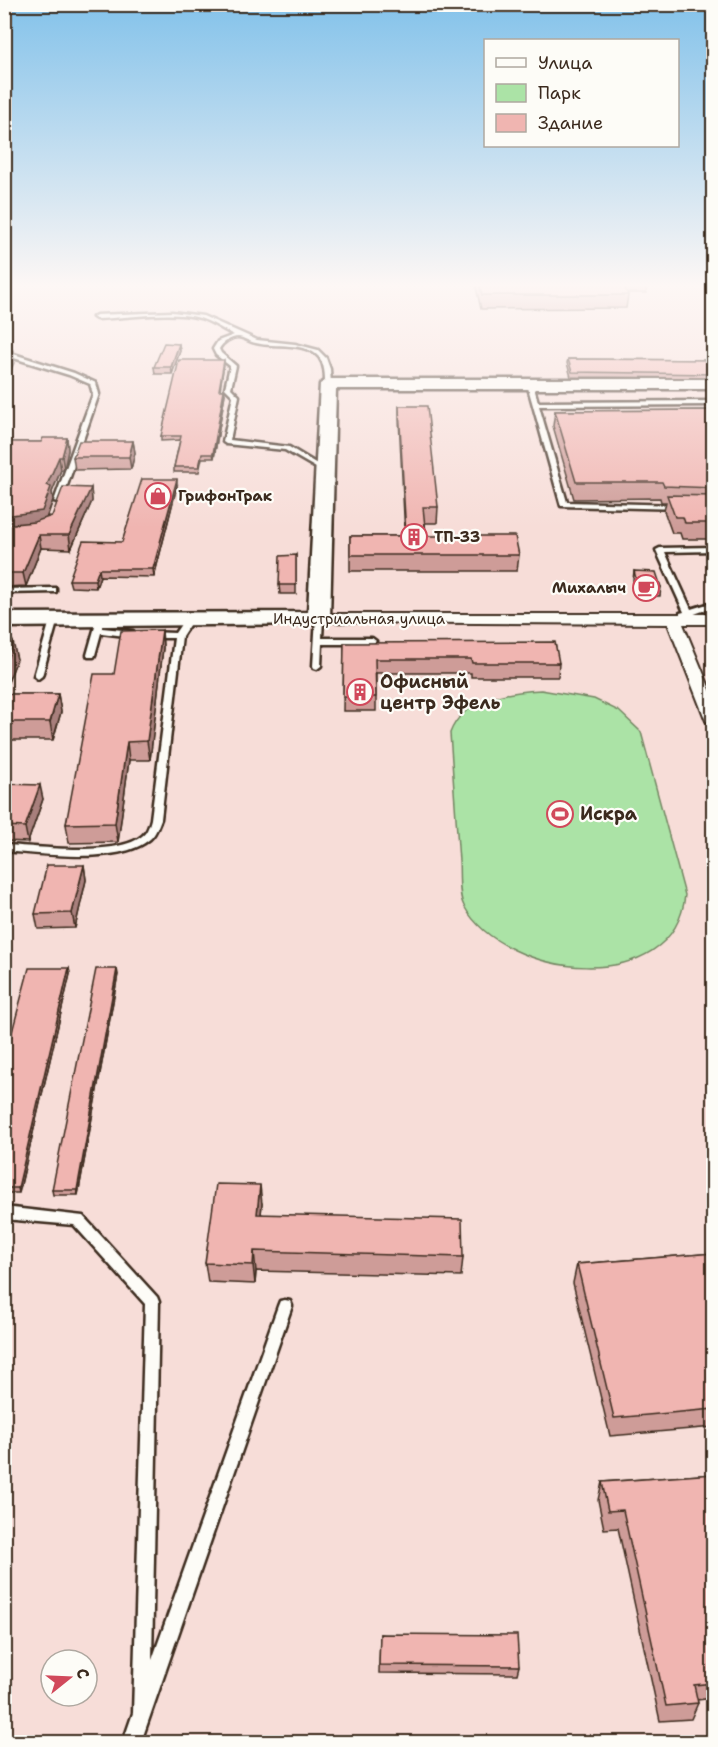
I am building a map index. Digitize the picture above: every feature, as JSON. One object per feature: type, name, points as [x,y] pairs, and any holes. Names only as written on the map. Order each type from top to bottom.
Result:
[{"type":"street","points":[[318,630],[328,384],[714,384]]},
{"type":"street","points":[[681,616],[714,721]]},
{"type":"street","name":"Индустриальная улица","points":[[4,620],[54,619],[100,624],[318,630],[681,616],[714,619]]},
{"type":"lane","points":[[32,365],[74,374],[93,383],[96,394],[57,505]]},
{"type":"lane","points":[[231,365],[233,366],[228,388],[236,396],[226,442],[287,448],[325,471]]},
{"type":"lane","points":[[326,365],[329,369],[328,384]]},
{"type":"lane","points":[[530,384],[564,504],[690,507]]},
{"type":"lane","points":[[535,404],[714,403]]},
{"type":"lane","points":[[714,549],[660,549],[681,616],[714,604]]},
{"type":"lane","points":[[4,591],[53,590]]},
{"type":"lane","points":[[38,676],[54,619]]},
{"type":"lane","points":[[91,655],[100,624]]},
{"type":"lane","points":[[4,848],[100,851],[132,847],[149,836],[156,819],[184,627]]},
{"type":"lane","points":[[317,666],[318,630],[372,641]]},
{"type":"lane","points":[[4,1213],[78,1220],[152,1302],[142,1715]]},
{"type":"lane","points":[[132,1743],[285,1306]]},
{"type":"shaded area","points":[[5,365],[713,365],[713,1742],[5,1742]]},
{"type":"green space","name":"Искра","points":[[541,690],[594,699],[619,711],[641,732],[685,895],[674,928],[652,951],[621,963],[586,967],[549,962],[514,950],[485,931],[462,901],[450,733],[456,721],[465,712],[488,699]]},
{"type":"building","points":[[155,365],[172,365],[171,367],[154,367]]},
{"type":"building","points":[[178,365],[223,365],[219,390],[224,390],[213,454],[202,454],[199,467],[174,467],[181,436],[161,436]]},
{"type":"building","points":[[570,365],[714,365],[714,374],[572,372]]},
{"type":"building","points":[[399,406],[427,406],[438,507],[423,507],[426,536],[515,536],[519,555],[350,555],[350,536],[406,536]]},
{"type":"building","points":[[714,410],[714,488],[664,486],[662,482],[576,482],[555,411]]},
{"type":"building","points":[[43,438],[67,438],[62,457],[59,457],[47,485],[51,487],[42,511],[4,516],[4,442],[41,442]]},
{"type":"building","points":[[79,441],[133,441],[129,457],[73,457]]},
{"type":"building","points":[[142,479],[177,479],[153,569],[99,569],[95,580],[69,580],[83,541],[122,542]]},
{"type":"building","points":[[63,487],[91,488],[69,535],[39,535],[23,573],[4,573],[4,554],[7,548],[4,548],[4,525],[34,522],[52,516]]},
{"type":"building","points":[[667,495],[714,496],[714,523],[685,523],[683,517],[675,517]]},
{"type":"building","points":[[296,555],[296,585],[279,585],[280,556]]},
{"type":"building","points":[[634,571],[656,572],[661,587],[638,587]]},
{"type":"building","points":[[162,630],[147,741],[127,742],[115,823],[66,824],[94,674],[114,674],[121,631]]},
{"type":"building","points":[[4,642],[13,642],[5,665],[4,665]]},
{"type":"building","points":[[555,642],[559,663],[472,663],[471,659],[375,659],[376,697],[343,697],[344,643]]},
{"type":"building","points":[[4,694],[58,694],[50,722],[4,722]]},
{"type":"building","points":[[4,784],[40,785],[25,827],[4,826]]},
{"type":"building","points":[[47,865],[84,865],[72,913],[35,914]]},
{"type":"building","points":[[29,968],[69,968],[18,1188],[4,1188],[4,1051],[7,1051]]},
{"type":"building","points":[[96,969],[117,969],[77,1190],[52,1190]]},
{"type":"building","points":[[216,1184],[260,1185],[257,1214],[462,1219],[463,1257],[254,1251],[253,1265],[205,1263]]},
{"type":"building","points":[[714,1253],[714,1409],[614,1418],[577,1264]]},
{"type":"building","points":[[714,1474],[714,1683],[694,1685],[698,1703],[666,1706],[623,1510],[608,1511],[602,1482]]},
{"type":"building","points":[[380,1634],[517,1635],[519,1666],[379,1665]]},
{"type":"place","name":"ГрифонТрак","points":[[158,496]]},
{"type":"place","name":"ТП-33","points":[[414,537]]},
{"type":"place","name":"Михалыч","points":[[646,588]]},
{"type":"place","name":"Офисный центр Эфель","points":[[360,692]]},
{"type":"place","name":"Искра","points":[[560,814]]}]
